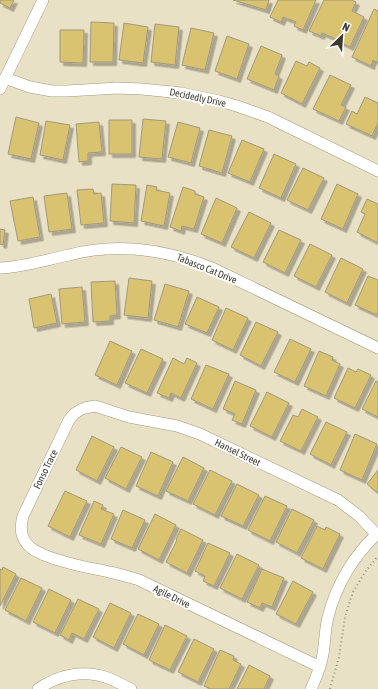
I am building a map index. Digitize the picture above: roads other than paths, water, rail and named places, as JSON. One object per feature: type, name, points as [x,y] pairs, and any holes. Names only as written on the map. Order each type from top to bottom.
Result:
[{"type":"street","points":[[0,89],[43,0]]},
{"type":"street","name":"Decidedly Drive","points":[[5,78],[30,87],[52,91],[142,88],[181,93],[219,101],[268,117],[378,171]]},
{"type":"street","name":"Tabasco Cat Drive","points":[[0,268],[36,264],[92,250],[127,248],[161,252],[212,268],[378,348]]},
{"type":"street","name":"Hansel Street","points":[[83,408],[91,406],[98,407],[129,417],[177,426],[200,434],[338,500],[359,516],[377,534]]},
{"type":"street","name":"Fonso Trace","points":[[22,537],[22,516],[69,420],[74,414],[83,408]]},
{"type":"street","points":[[311,689],[320,667],[328,616],[334,596],[354,560],[377,534]]},
{"type":"street","name":"Agile Drive","points":[[22,537],[28,546],[41,554],[77,566],[118,574],[139,580],[320,667]]},
{"type":"street","points":[[38,689],[63,677],[85,674],[108,678],[131,689]]}]
